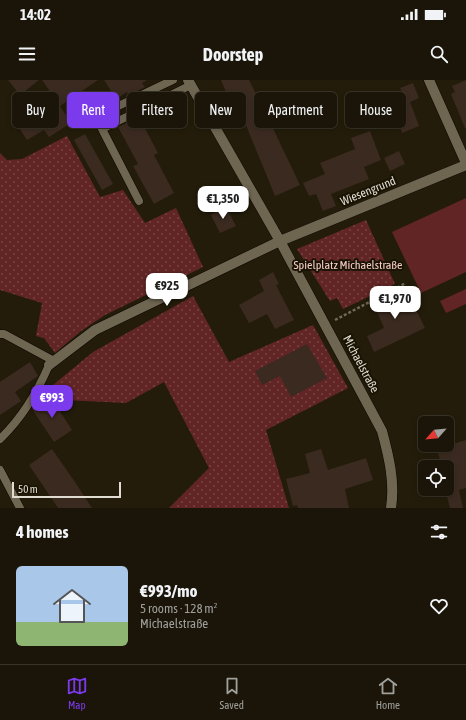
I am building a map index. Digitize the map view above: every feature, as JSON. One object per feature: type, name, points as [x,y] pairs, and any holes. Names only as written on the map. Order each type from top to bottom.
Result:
[{"type":"street","name":"Wiesengrund","points":[[280,240],[466,164],[429,80]]},
{"type":"street","name":"Michaelstraße","points":[[189,82],[280,240],[382,432],[390,462],[393,496],[391,508]]},
{"type":"street","points":[[51,363],[96,330],[280,240]]},
{"type":"lane","points":[[119,106],[173,80]]},
{"type":"lane","points":[[140,201],[102,129],[189,82]]},
{"type":"lane","points":[[0,334],[4,334],[51,363],[39,389],[15,425],[0,439]]},
{"type":"lane","points":[[0,470],[20,508]]},
{"type":"path","points":[[325,324],[406,283]]},
{"type":"green space","points":[[67,136],[100,197],[123,190],[145,223],[176,208],[203,267],[105,315],[81,331],[55,353],[44,338],[36,336],[42,303],[0,290],[0,153],[7,160],[22,159]]},
{"type":"green space","points":[[466,198],[466,272],[421,293],[392,232]]},
{"type":"green space","name":"Spielplatz Michaelstraße","points":[[366,220],[395,284],[343,309],[337,298],[330,301],[297,249]]},
{"type":"green space","points":[[466,289],[466,304],[446,313],[440,301]]},
{"type":"green space","points":[[193,296],[229,362],[313,325],[348,388],[266,430],[289,508],[169,508],[209,468],[164,382],[126,403],[65,400],[53,385],[93,352]]},
{"type":"building","points":[[8,80],[39,80],[24,92],[18,92]]},
{"type":"building","points":[[42,80],[98,80],[80,92],[67,92],[67,101],[60,106],[59,92],[50,92]]},
{"type":"building","points":[[104,80],[147,80],[142,83],[145,87],[135,92],[127,92],[119,97],[119,92],[112,92]]},
{"type":"building","points":[[221,80],[249,80],[255,92],[254,92],[254,128],[273,128],[300,185],[275,196],[246,125],[246,92],[226,92]]},
{"type":"building","points":[[466,80],[465,128],[451,94],[455,92],[452,86]]},
{"type":"building","points":[[413,83],[419,98],[410,102],[419,126],[402,133],[400,128],[406,128],[406,92],[402,92],[400,88]]},
{"type":"building","points":[[59,105],[67,117],[67,126],[49,137],[44,130],[27,140],[19,128],[59,128]]},
{"type":"building","points":[[127,123],[127,128],[145,128],[158,153],[154,155],[174,193],[154,204],[133,166],[138,164],[119,127]]},
{"type":"building","points":[[370,131],[381,160],[364,167],[369,179],[331,194],[336,206],[323,211],[316,194],[309,196],[303,183],[325,174],[320,163],[355,149],[351,138]]},
{"type":"building","points":[[85,134],[113,184],[102,190],[74,140]]},
{"type":"building","points":[[399,151],[405,164],[390,171],[384,158]]},
{"type":"building","points":[[226,207],[236,226],[220,233],[211,215]]},
{"type":"building","points":[[273,272],[279,284],[276,285],[294,320],[275,329],[267,314],[249,323],[239,305],[264,291],[259,280]]},
{"type":"building","points":[[405,287],[425,328],[374,352],[367,336],[384,328],[373,303]]},
{"type":"building","points":[[307,344],[327,378],[291,397],[280,376],[262,385],[255,371]]},
{"type":"building","points":[[30,362],[38,376],[15,392],[21,401],[0,415],[0,382]]},
{"type":"building","points":[[50,396],[72,430],[54,442],[32,409]]},
{"type":"building","points":[[466,440],[466,488],[459,490],[463,508],[450,508],[447,496],[454,496],[454,460],[440,460],[438,452],[454,452],[454,444]]},
{"type":"building","points":[[52,449],[92,508],[58,508],[29,465]]},
{"type":"building","points":[[321,449],[328,470],[366,458],[373,480],[345,489],[349,508],[298,508],[297,505],[293,506],[286,479],[310,473],[305,454]]}]
